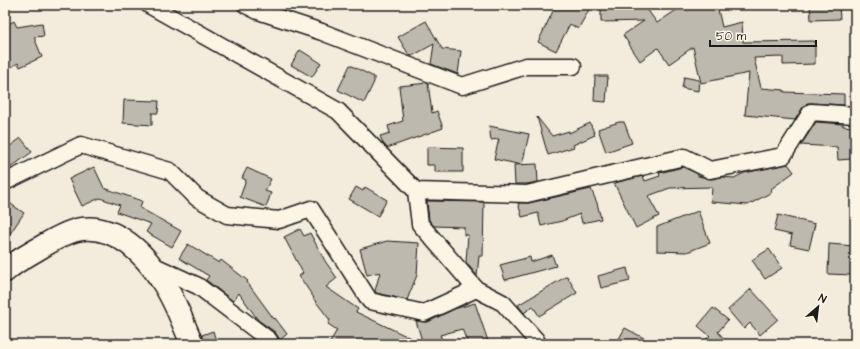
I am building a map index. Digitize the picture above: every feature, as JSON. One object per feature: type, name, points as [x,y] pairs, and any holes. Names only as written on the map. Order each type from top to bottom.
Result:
[{"type":"street","points":[[149,5],[338,111],[416,191],[420,224],[476,290],[503,303],[538,344]]},
{"type":"street","points":[[246,5],[258,11],[322,32],[462,86],[526,66],[573,66]]},
{"type":"street","points":[[416,191],[526,194],[684,157],[710,170],[783,156],[812,112],[855,115]]},
{"type":"street","points":[[5,182],[81,145],[170,171],[197,198],[227,215],[279,220],[311,209],[370,301],[424,313],[476,290]]},
{"type":"street","points":[[5,271],[13,264],[56,238],[81,229],[99,229],[118,237],[131,245],[149,263],[162,282],[192,344]]},
{"type":"street","points":[[149,263],[198,286],[269,340],[271,344]]},
{"type":"building","points":[[556,5],[592,5],[578,29],[570,24],[556,51],[538,42]]},
{"type":"building","points":[[601,5],[647,5],[647,9],[657,23],[684,5],[717,5],[722,27],[742,22],[743,42],[815,41],[815,64],[783,65],[783,57],[754,58],[761,88],[784,90],[784,92],[844,94],[844,105],[807,103],[795,120],[745,115],[749,73],[701,83],[693,47],[669,64],[658,48],[640,61],[623,35],[644,21],[601,22]]},
{"type":"building","points":[[810,5],[839,5],[840,19],[811,20]]},
{"type":"building","points":[[14,21],[17,27],[42,23],[44,36],[34,37],[42,57],[20,67],[18,63],[5,71],[5,26]]},
{"type":"building","points":[[426,21],[442,49],[461,51],[458,74],[431,64],[434,44],[412,56],[409,55],[398,37]]},
{"type":"building","points":[[300,50],[321,63],[312,77],[291,65]]},
{"type":"building","points":[[350,65],[374,77],[374,82],[364,103],[338,90]]},
{"type":"building","points":[[595,76],[608,76],[606,102],[594,101]]},
{"type":"building","points":[[684,77],[699,80],[698,91],[682,88]]},
{"type":"building","points":[[428,83],[432,113],[437,111],[443,128],[387,148],[380,136],[390,133],[388,126],[403,121],[399,86]]},
{"type":"building","points":[[124,100],[159,101],[158,113],[152,113],[152,125],[123,123]]},
{"type":"building","points":[[537,117],[552,136],[569,131],[569,133],[590,123],[595,135],[573,145],[574,147],[548,155]]},
{"type":"building","points":[[619,122],[624,122],[632,143],[606,152],[598,129]]},
{"type":"building","points":[[816,122],[843,124],[843,126],[855,127],[855,147],[852,147],[852,159],[838,160],[837,147],[801,145]]},
{"type":"building","points":[[489,126],[529,134],[522,165],[494,159],[499,139],[491,140]]},
{"type":"building","points":[[21,138],[32,152],[10,168],[5,160],[5,150]]},
{"type":"building","points":[[427,147],[463,148],[463,172],[435,172],[435,165],[427,165]]},
{"type":"building","points":[[537,164],[538,182],[515,184],[514,165]]},
{"type":"building","points":[[788,164],[794,172],[771,189],[772,192],[748,205],[711,202],[712,187],[670,188],[648,196],[659,216],[636,228],[614,183],[643,176],[645,181],[660,176],[659,173],[683,167],[698,174],[698,176],[712,179],[722,177],[734,178],[744,173]]},
{"type":"building","points":[[94,167],[104,188],[142,201],[140,208],[181,231],[172,247],[146,232],[151,224],[117,212],[120,205],[100,198],[82,206],[69,179]]},
{"type":"building","points":[[247,168],[271,179],[265,191],[271,193],[266,207],[240,197],[246,180],[242,178]]},
{"type":"building","points":[[356,187],[363,191],[365,187],[387,200],[378,216],[349,199]]},
{"type":"building","points":[[591,189],[597,203],[601,219],[582,223],[580,214],[562,221],[541,226],[538,213],[522,217],[518,203],[529,203]]},
{"type":"building","points":[[5,200],[24,213],[5,241]]},
{"type":"building","points":[[427,201],[484,202],[483,256],[479,256],[477,276],[466,262],[468,235],[464,235],[464,227],[434,226],[429,220]]},
{"type":"building","points":[[698,211],[710,243],[687,252],[657,251],[657,227]]},
{"type":"building","points":[[778,215],[815,224],[809,249],[790,245],[792,235],[774,231]]},
{"type":"building","points":[[300,229],[304,236],[310,233],[325,261],[337,278],[326,287],[358,309],[356,312],[423,344],[329,344],[337,330],[328,324],[330,320],[313,298],[299,276],[303,273],[284,237]]},
{"type":"building","points":[[387,241],[419,243],[417,275],[407,300],[376,293],[375,291],[380,272],[367,275],[360,249]]},
{"type":"building","points":[[188,244],[219,263],[221,260],[248,281],[247,282],[274,319],[275,318],[287,334],[280,340],[275,332],[258,320],[239,293],[233,301],[206,280],[209,276],[179,258]]},
{"type":"building","points":[[829,244],[855,246],[853,275],[828,274]]},
{"type":"building","points":[[769,249],[782,268],[765,279],[752,260]]},
{"type":"building","points":[[552,255],[556,266],[505,280],[500,265],[530,257],[531,262]]},
{"type":"building","points":[[627,268],[630,281],[601,288],[598,276]]},
{"type":"building","points":[[567,276],[577,293],[539,316],[533,306],[524,313],[518,305]]},
{"type":"building","points":[[751,289],[778,319],[760,335],[750,323],[744,329],[728,310]]},
{"type":"building","points":[[475,303],[489,344],[468,344],[462,329],[440,335],[444,344],[423,344],[416,321],[428,322],[454,309]]},
{"type":"building","points":[[713,308],[728,320],[718,332],[729,344],[701,344],[710,336],[698,326]]},
{"type":"building","points":[[625,328],[655,344],[616,344]]},
{"type":"building","points":[[213,331],[217,344],[204,344],[202,335]]}]
